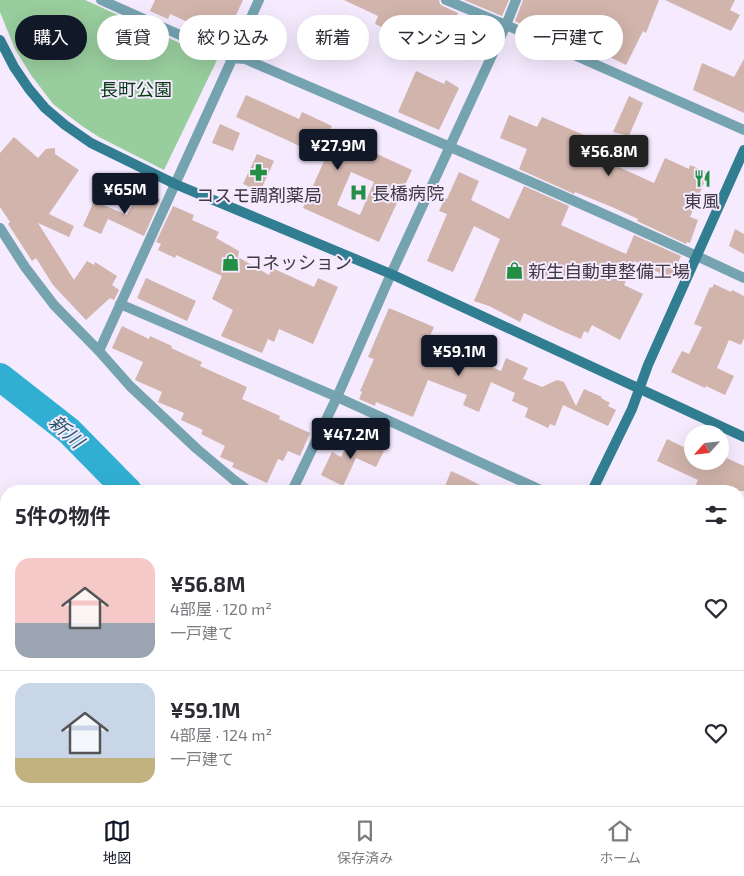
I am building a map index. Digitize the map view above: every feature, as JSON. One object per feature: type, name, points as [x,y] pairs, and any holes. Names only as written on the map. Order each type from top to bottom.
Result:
[{"type":"street","points":[[101,0],[179,35]]},
{"type":"street","points":[[252,15],[259,0]]},
{"type":"street","points":[[446,0],[744,130]]},
{"type":"street","points":[[295,485],[337,397],[516,0]]},
{"type":"street","points":[[0,40],[14,67],[45,108],[91,143],[175,184],[391,274],[744,437]]},
{"type":"street","points":[[99,351],[231,60]]},
{"type":"street","points":[[245,60],[450,147],[744,278]]},
{"type":"street","points":[[595,485],[632,409],[648,366],[744,150]]},
{"type":"street","points":[[0,228],[25,267],[54,305],[130,386],[219,468],[241,485]]},
{"type":"street","points":[[120,304],[337,397],[530,485]]},
{"type":"green space","name":"長町公園","points":[[0,0],[85,0],[118,15],[97,15],[97,60],[169,60],[169,38],[179,43],[179,60],[217,60],[164,170],[99,137],[53,104],[22,60],[87,60],[87,15],[15,15],[15,49],[0,12]]},
{"type":"building","points":[[155,0],[243,0],[236,15],[179,15],[179,18],[170,14],[169,16],[159,15],[150,11]]},
{"type":"building","points":[[344,0],[439,0],[440,4],[458,13],[457,15],[379,15],[379,26],[375,24],[378,16]]},
{"type":"building","points":[[464,0],[509,0],[502,15]]},
{"type":"building","points":[[523,0],[659,0],[646,33],[643,31],[626,65],[616,60],[623,60],[623,15],[517,15]]},
{"type":"building","points":[[665,0],[735,0],[730,10],[740,15],[731,31]]},
{"type":"building","points":[[744,59],[744,113],[693,90],[702,63],[734,77]]},
{"type":"building","points":[[416,71],[444,84],[446,80],[459,88],[439,130],[398,112]]},
{"type":"building","points":[[246,95],[299,119],[302,112],[332,126],[329,132],[412,170],[379,242],[303,208],[325,159],[236,117]],"holes":[[[351,172],[374,182],[360,215],[337,205]]]},
{"type":"building","points":[[629,96],[643,103],[629,136],[613,132]]},
{"type":"building","points":[[509,115],[537,127],[542,117],[607,145],[601,159],[654,183],[665,158],[689,169],[690,165],[708,173],[690,217],[698,220],[690,243],[687,242],[686,244],[612,207],[575,192],[574,194],[519,169],[527,149],[500,138]]},
{"type":"building","points":[[220,124],[240,133],[233,151],[212,143]]},
{"type":"building","points":[[14,137],[38,158],[46,149],[55,148],[55,154],[79,170],[49,214],[74,226],[69,237],[38,223],[74,280],[87,261],[94,265],[95,262],[117,276],[112,285],[119,290],[114,300],[110,298],[86,320],[53,285],[36,258],[32,261],[8,224],[10,222],[0,207],[0,153]]},
{"type":"building","name":"コスモ調剤薬局","points":[[257,154],[274,161],[260,192],[243,184]]},
{"type":"building","points":[[459,172],[479,181],[471,200],[509,219],[524,186],[569,206],[561,225],[592,239],[626,254],[634,235],[681,256],[671,279],[634,261],[624,285],[643,294],[620,340],[592,325],[588,333],[584,331],[581,339],[524,313],[520,322],[489,306],[474,301],[500,239],[474,226],[453,272],[427,261],[447,214],[439,211],[445,198],[447,199]]},
{"type":"building","points":[[140,189],[160,199],[144,236],[108,219],[101,234],[83,226],[94,201],[127,215]]},
{"type":"building","points":[[173,206],[194,215],[192,220],[219,232],[216,238],[239,251],[238,257],[269,275],[272,268],[314,287],[318,278],[338,287],[313,344],[279,329],[274,342],[268,339],[262,353],[221,336],[233,310],[212,299],[222,276],[176,255],[175,258],[158,250],[161,244],[156,242]]},
{"type":"building","points":[[735,229],[744,234],[744,254],[729,246]]},
{"type":"building","points":[[146,278],[196,301],[187,321],[137,298]]},
{"type":"building","points":[[714,284],[744,296],[744,338],[741,345],[729,340],[717,368],[734,376],[725,395],[671,372],[682,351],[689,354],[702,327],[694,324],[710,287],[712,288]]},
{"type":"building","points":[[389,308],[434,327],[426,345],[479,367],[480,362],[501,371],[506,358],[528,368],[523,379],[542,387],[557,380],[564,382],[576,406],[584,389],[602,397],[610,403],[608,406],[616,410],[608,426],[563,405],[555,426],[550,424],[548,428],[525,417],[528,408],[512,401],[515,393],[491,382],[479,412],[463,405],[467,395],[428,380],[413,417],[376,402],[375,406],[359,399],[362,392],[360,391],[374,359],[368,357]]},
{"type":"building","points":[[122,326],[149,339],[150,336],[172,346],[171,348],[202,362],[200,366],[247,387],[242,399],[280,416],[279,419],[310,433],[300,456],[288,451],[283,461],[278,459],[267,483],[232,467],[234,463],[220,457],[225,446],[201,434],[203,430],[181,420],[184,413],[158,402],[162,392],[135,380],[143,362],[112,348]]},
{"type":"building","points":[[351,436],[384,451],[376,467],[356,458],[343,485],[321,475],[332,452],[341,457]]},
{"type":"building","points":[[667,439],[684,447],[684,470],[729,470],[729,459],[744,466],[744,485],[696,485],[698,480],[657,461]]},
{"type":"building","points":[[451,471],[480,485],[445,485]]},
{"type":"waterway","name":"新川","points":[[0,377],[69,431],[122,485]]},
{"type":"place","name":"コスモ調剤薬局","points":[[259,172]]},
{"type":"place","name":"東風","points":[[702,178]]},
{"type":"place","name":"長橋病院","points":[[358,193]]},
{"type":"place","name":"コネッション","points":[[230,262]]},
{"type":"place","name":"新生自動車整備工場","points":[[514,271]]}]
